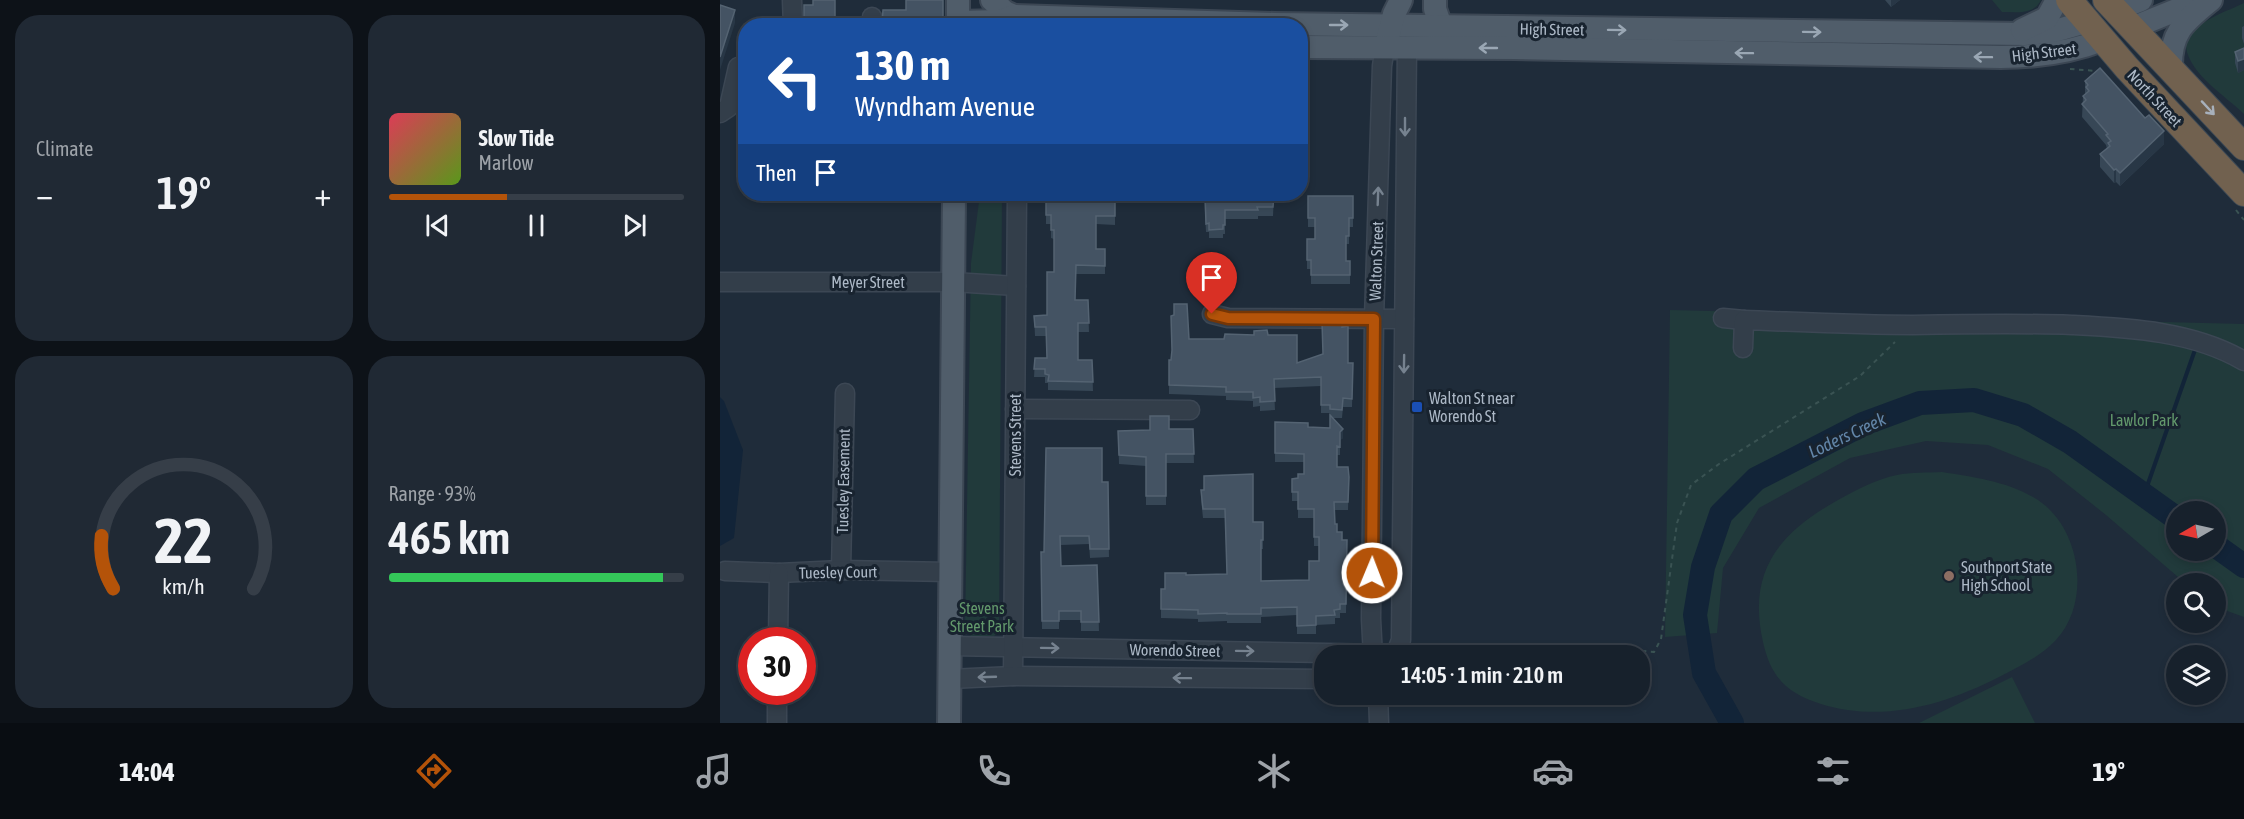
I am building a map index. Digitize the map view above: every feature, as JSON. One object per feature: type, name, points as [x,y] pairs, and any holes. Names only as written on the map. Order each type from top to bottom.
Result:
[{"type":"highway","name":"North Street","points":[[2069,0],[2238,200]]},
{"type":"highway","name":"North Street","points":[[2118,13],[2244,147]]},
{"type":"highway","name":"High Street","points":[[2094,31],[2118,13]]},
{"type":"main road","points":[[992,0],[1005,12],[1017,11]]},
{"type":"main road","points":[[1398,36],[1401,0]]},
{"type":"main road","points":[[1398,36],[1418,0]]},
{"type":"main road","points":[[1435,0],[1435,9],[1441,26]]},
{"type":"main road","points":[[2009,34],[2042,21],[2051,12],[2057,0]]},
{"type":"main road","name":"High Street","points":[[2118,13],[2141,0]]},
{"type":"main road","name":"High Street","points":[[2118,13],[2202,0]]},
{"type":"main road","points":[[2171,69],[2173,46],[2180,28],[2211,0]]},
{"type":"main road","name":"High Street","points":[[1017,11],[1156,18]]},
{"type":"main road","name":"High Street","points":[[1308,46],[1398,36],[1441,26],[1586,40]]},
{"type":"main road","name":"High Street","points":[[1308,27],[1398,36],[1908,44],[2037,56],[2074,51],[2094,31]]},
{"type":"main road","name":"High Street","points":[[1908,44],[2009,34],[2094,31]]},
{"type":"main road","points":[[949,723],[954,201]]},
{"type":"main road","points":[[953,282],[962,243],[966,201]]},
{"type":"street","points":[[792,0],[793,18]]},
{"type":"street","name":"Walton Street","points":[[1372,645],[1374,319],[1382,66],[1398,36]]},
{"type":"street","name":"Walton Street","points":[[1398,36],[1406,99],[1401,640],[1399,645]]},
{"type":"street","points":[[720,103],[736,75],[729,107],[720,113]]},
{"type":"street","points":[[1382,98],[1406,99]]},
{"type":"street","name":"Stevens Street","points":[[1013,676],[1017,201]]},
{"type":"street","name":"Meyer Street","points":[[720,282],[953,282],[1016,286]]},
{"type":"street","points":[[1212,314],[1228,318],[1404,319]]},
{"type":"street","points":[[1723,318],[1912,325],[2008,323],[2114,327],[2174,334],[2224,349],[2244,361]]},
{"type":"street","points":[[1743,348],[1744,320]]},
{"type":"street","name":"Tuesley Easement","points":[[841,570],[845,393]]},
{"type":"street","points":[[1016,409],[1190,410]]},
{"type":"street","name":"Tuesley Court","points":[[725,571],[950,572]]},
{"type":"street","points":[[778,627],[779,573]]},
{"type":"street","points":[[1371,619],[1401,618]]},
{"type":"street","name":"Worendo Street","points":[[950,646],[1314,653]]},
{"type":"street","name":"Worendo Street","points":[[950,679],[1013,676],[1314,679]]},
{"type":"street","points":[[777,705],[777,723]]},
{"type":"street","points":[[1378,723],[1379,705]]},
{"type":"path","points":[[2070,69],[2099,71]]},
{"type":"path","points":[[2238,200],[2244,220]]},
{"type":"path","points":[[1650,652],[1654,652],[1660,639],[1677,523],[1691,485],[1719,464],[1860,376],[1912,325]]},
{"type":"path","points":[[972,624],[995,632]]},
{"type":"green space","points":[[1992,0],[2041,0],[2034,8],[2024,12],[2002,12]]},
{"type":"green space","points":[[2244,3],[2244,114],[2201,76],[2194,67],[2186,47],[2189,38],[2201,25]]},
{"type":"green space","name":"Stevens Street Park","points":[[979,201],[1002,201],[999,632],[994,636],[971,636],[965,629],[971,263]]},
{"type":"green space","name":"Lawlor Park","points":[[1670,310],[2244,324],[2244,617],[2226,611],[2226,573],[2173,573],[2048,469],[1988,445],[1926,441],[1850,458],[1759,508],[1723,568],[1717,633],[1665,637]]},
{"type":"green space","points":[[1942,472],[1989,480],[2011,487],[2033,497],[2049,509],[2062,525],[2071,543],[2076,563],[2075,604],[2068,623],[2056,640],[2029,661],[1978,687],[1935,703],[1913,708],[1867,712],[1821,704],[1790,689],[1776,675],[1766,655],[1759,617],[1764,575],[1772,557],[1799,526],[1859,489],[1897,475]]},
{"type":"green space","points":[[2012,677],[2035,723],[1919,723]]},
{"type":"water","points":[[720,397],[724,401],[743,450],[734,538],[720,546]]},
{"type":"building","points":[[813,0],[835,0],[835,18],[804,18],[804,5],[813,5]]},
{"type":"building","points":[[906,0],[943,0],[943,18],[882,18],[883,10],[906,10]]},
{"type":"building","points":[[720,5],[735,10],[720,57]]},
{"type":"building","points":[[2244,48],[2244,59],[2238,61],[2235,52]]},
{"type":"building","points":[[2100,68],[2145,118],[2149,115],[2164,131],[2120,173],[2114,170],[2100,154],[2110,146],[2108,143],[2111,141],[2106,135],[2108,134],[2082,104],[2086,100],[2083,96],[2089,91],[2085,81]]},
{"type":"building","points":[[1308,196],[1353,196],[1353,218],[1349,218],[1349,236],[1346,236],[1346,261],[1350,261],[1350,275],[1311,275],[1311,260],[1307,260],[1307,239],[1315,239],[1315,218],[1308,218]]},
{"type":"building","points":[[1046,201],[1115,201],[1115,216],[1096,216],[1096,249],[1105,249],[1105,266],[1076,265],[1075,300],[1088,300],[1089,323],[1078,323],[1078,360],[1092,360],[1093,382],[1048,381],[1049,375],[1045,374],[1045,369],[1034,369],[1035,358],[1047,358],[1046,327],[1035,327],[1034,316],[1047,315],[1047,272],[1054,272],[1054,230],[1051,230],[1051,215],[1046,215]]},
{"type":"building","points":[[1205,201],[1273,201],[1273,207],[1257,207],[1258,210],[1225,210],[1223,229],[1209,230],[1209,223],[1206,224]]},
{"type":"building","points":[[1174,304],[1187,304],[1189,339],[1224,339],[1225,334],[1254,335],[1254,331],[1267,330],[1268,335],[1297,335],[1297,363],[1323,354],[1322,322],[1342,321],[1342,327],[1348,326],[1348,363],[1353,363],[1352,399],[1343,398],[1342,410],[1330,409],[1330,405],[1321,405],[1321,377],[1274,379],[1275,401],[1260,402],[1260,397],[1253,398],[1253,392],[1226,392],[1226,387],[1169,385],[1169,360],[1171,360],[1172,350],[1171,316],[1174,315]]},
{"type":"building","points":[[1330,415],[1343,429],[1340,432],[1340,447],[1337,446],[1337,467],[1348,467],[1349,477],[1348,502],[1334,502],[1337,532],[1342,532],[1342,540],[1347,540],[1346,604],[1340,604],[1340,609],[1334,610],[1335,615],[1316,616],[1316,625],[1297,626],[1297,607],[1261,608],[1261,614],[1198,614],[1198,610],[1161,609],[1161,589],[1165,589],[1165,573],[1227,574],[1225,509],[1203,509],[1201,490],[1204,490],[1204,476],[1253,474],[1253,522],[1263,522],[1261,581],[1309,580],[1309,561],[1319,561],[1319,537],[1314,537],[1314,509],[1298,509],[1298,492],[1292,492],[1292,479],[1298,478],[1298,474],[1304,474],[1304,454],[1275,453],[1275,422],[1308,423],[1308,427],[1330,428]]},
{"type":"building","points":[[1150,416],[1169,416],[1169,429],[1193,429],[1194,454],[1166,454],[1166,496],[1146,496],[1146,457],[1119,455],[1118,431],[1150,430]]},
{"type":"building","points":[[1046,448],[1102,448],[1102,482],[1108,482],[1109,549],[1090,549],[1089,536],[1060,536],[1061,566],[1097,565],[1099,622],[1081,622],[1081,611],[1059,611],[1059,621],[1042,621],[1041,552],[1044,552]]},
{"type":"waterway","points":[[2144,495],[2196,347]]},
{"type":"waterway","name":"Loders Creek","points":[[1732,723],[1704,673],[1695,615],[1703,567],[1721,514],[1756,479],[1863,424],[1920,403],[1974,400],[2023,415],[2070,442],[2166,511]]},
{"type":"waterway","name":"Loders Creek","points":[[2226,553],[2244,566]]},
{"type":"place","name":"Walton St near Worendo St","points":[[1417,407]]},
{"type":"place","name":"Southport State High School","points":[[1949,576]]},
{"type":"route","points":[[1212,314],[1228,318],[1374,319],[1372,573]]}]
